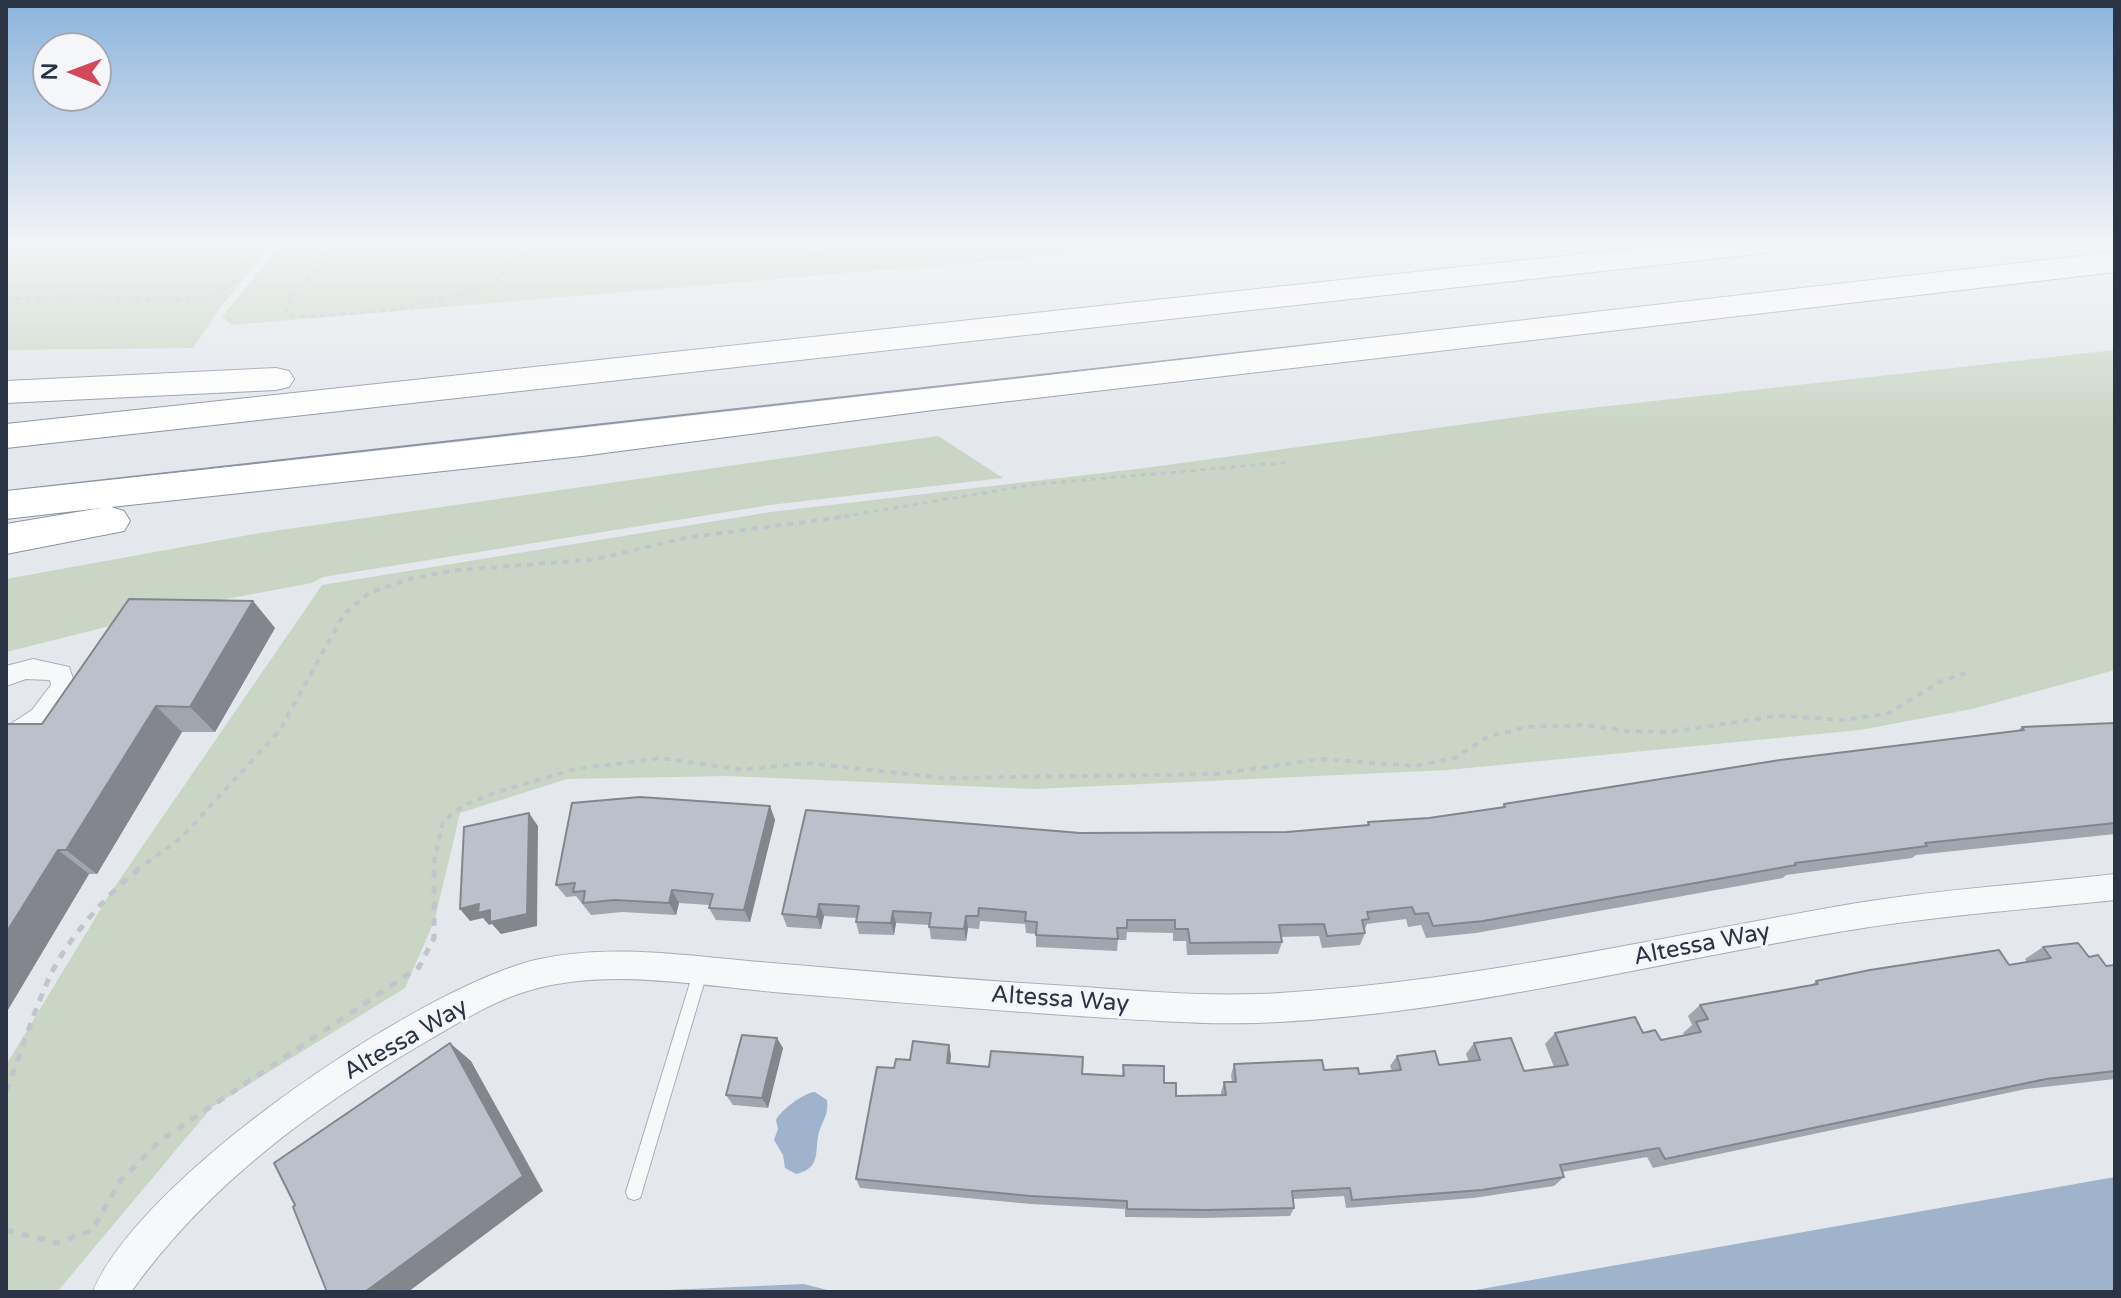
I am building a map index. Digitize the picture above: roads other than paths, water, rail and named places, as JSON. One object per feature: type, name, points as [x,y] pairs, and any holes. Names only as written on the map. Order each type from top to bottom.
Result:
[{"type":"highway","points":[[6,436],[1208,306]]},
{"type":"highway","points":[[6,505],[582,443],[933,398],[1736,306]]},
{"type":"highway","points":[[6,392],[600,361],[734,358]]},
{"type":"highway","points":[[6,539],[582,443]]},
{"type":"street","points":[[6,676],[28,669],[49,668],[60,674],[64,687],[41,717],[6,741]]},
{"type":"street","name":"Altessa Way","points":[[110,1292],[126,1267],[230,1158],[327,1086],[395,1042],[453,1010],[516,980],[572,966],[623,965],[1163,1007],[1277,1008],[1481,987],[1864,915],[2115,887]]},
{"type":"lane","points":[[634,1192],[700,973]]},
{"type":"water","points":[[815,1092],[827,1100],[826,1113],[813,1163],[810,1168],[796,1174],[785,1168],[783,1155],[774,1140],[778,1129],[776,1120],[793,1103]]},
{"type":"water","points":[[2115,1177],[2115,1292],[1464,1292]]},
{"type":"water","points":[[804,1284],[835,1292],[662,1292],[668,1290]]}]
